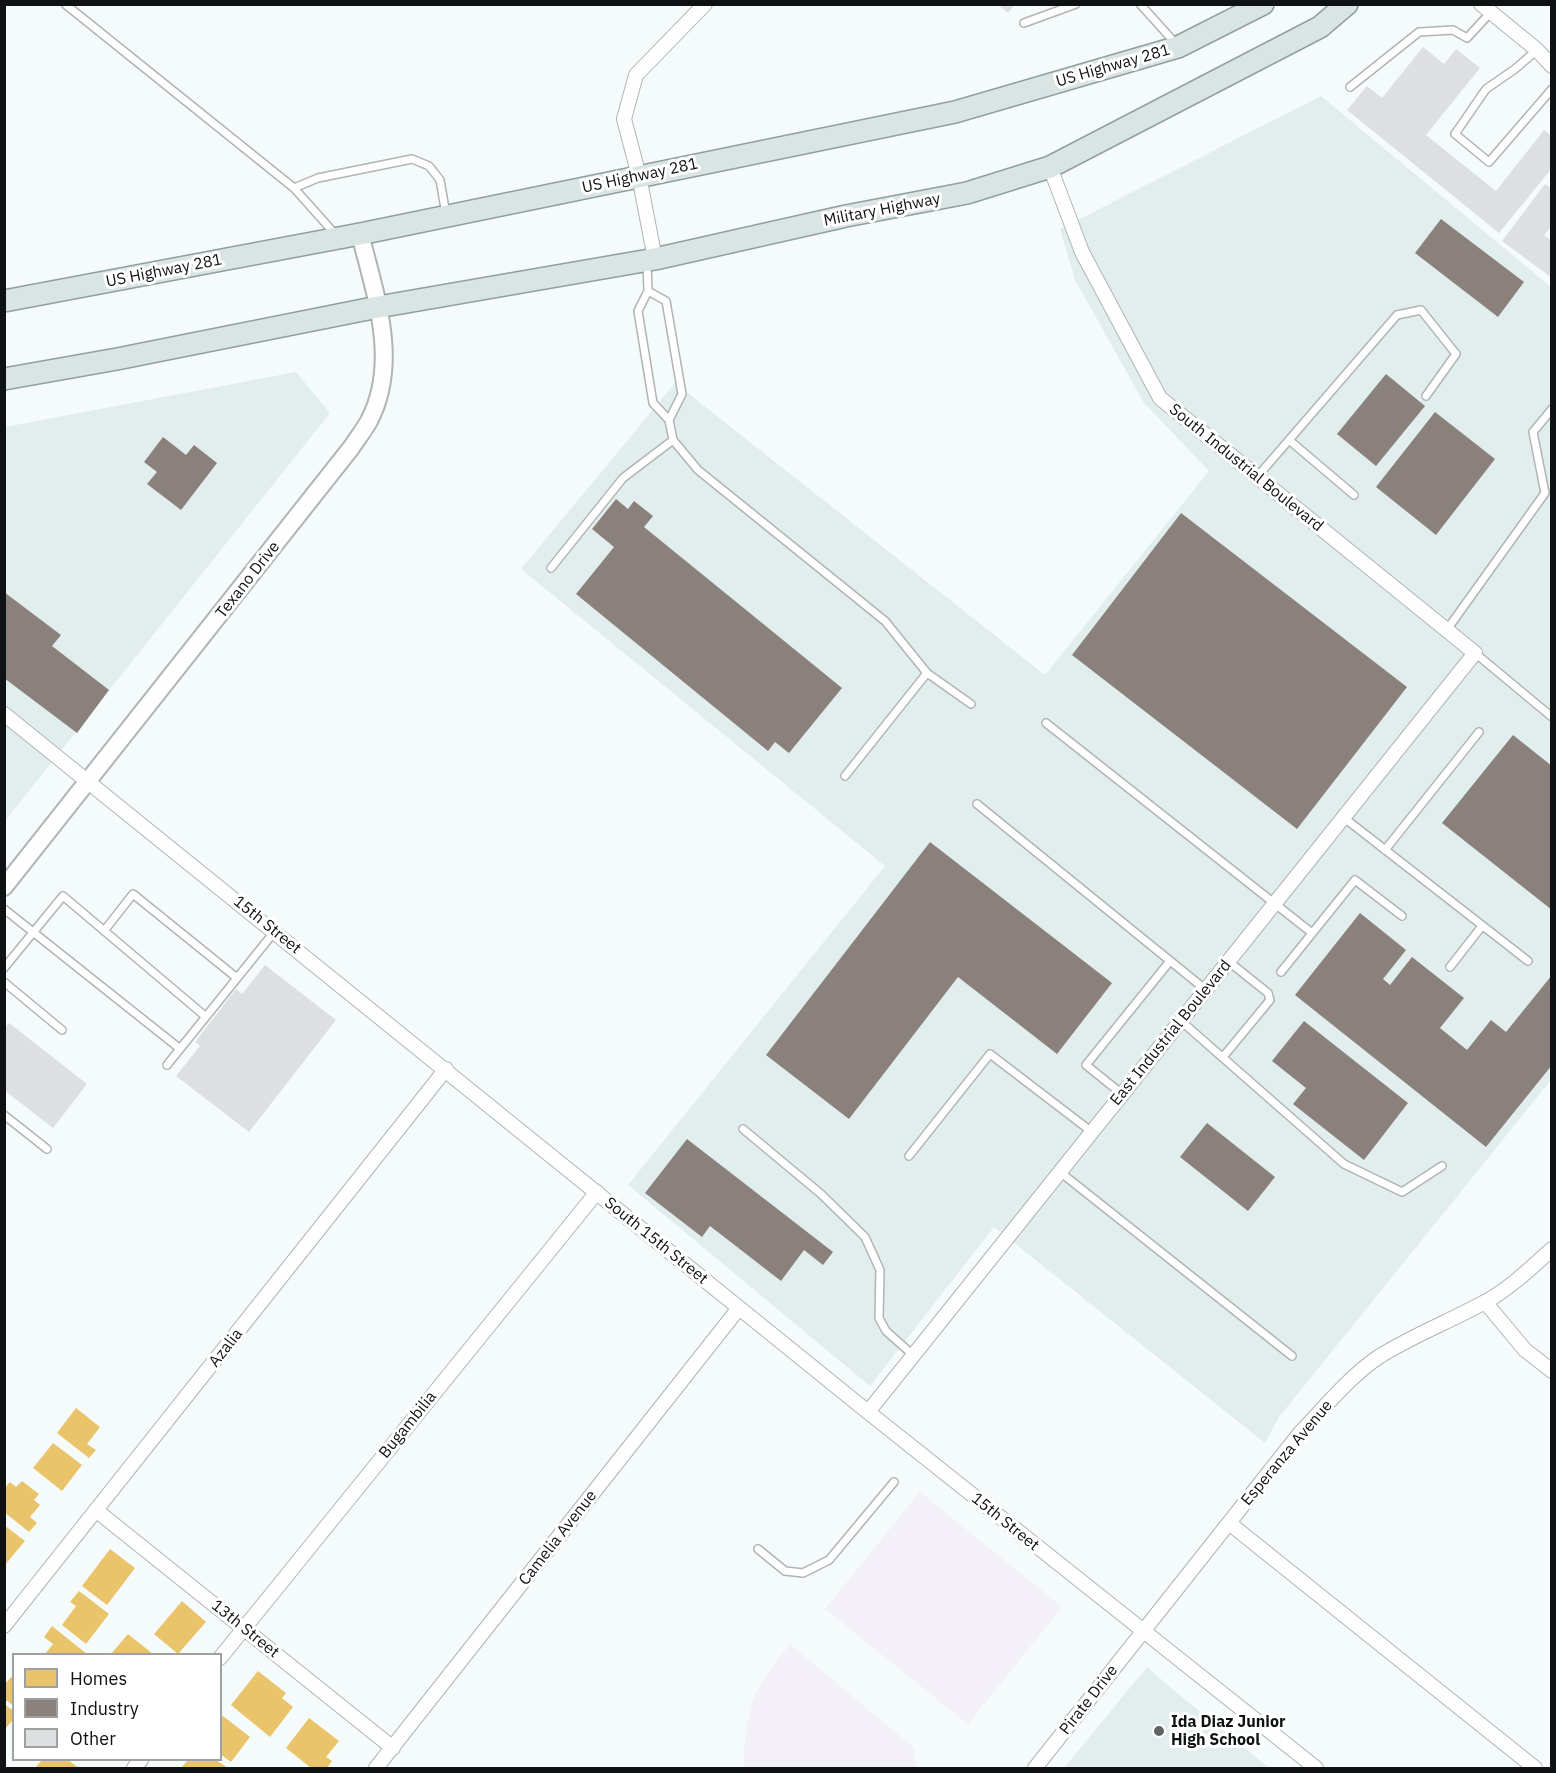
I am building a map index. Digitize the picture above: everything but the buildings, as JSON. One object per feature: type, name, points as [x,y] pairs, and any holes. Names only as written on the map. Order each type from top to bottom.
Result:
[{"type":"main road","name":"US Highway 281","points":[[4,300],[360,234],[955,112],[1178,47],[1263,4]]},
{"type":"main road","name":"Military Highway","points":[[378,307],[650,260],[846,216],[967,193],[1050,167],[1320,27],[1347,4]]},
{"type":"main road","points":[[4,379],[378,307]]},
{"type":"street","points":[[650,260],[639,176],[624,119],[636,75],[700,6]]},
{"type":"street","points":[[1486,8],[1537,50],[1551,66]]},
{"type":"street","name":"South Industrial Boulevard","points":[[1050,167],[1082,252],[1160,398],[1475,653]]},
{"type":"street","name":"Texano Drive","points":[[4,886],[351,448],[370,420],[382,387],[386,350],[360,234]]},
{"type":"street","name":"East Industrial Boulevard","points":[[868,1412],[1475,653]]},
{"type":"street","points":[[4,714],[88,781]]},
{"type":"street","name":"15th Street","points":[[88,781],[446,1069]]},
{"type":"street","name":"South 15th Street","points":[[446,1069],[868,1412]]},
{"type":"street","name":"Azalia","points":[[4,1626],[98,1511],[446,1069]]},
{"type":"street","name":"Bugambilia","points":[[222,1656],[597,1192]]},
{"type":"street","name":"Esperanza Avenue","points":[[1142,1631],[1300,1433],[1339,1392],[1378,1358],[1422,1331],[1485,1302],[1532,1268],[1551,1249]]},
{"type":"street","points":[[1485,1302],[1525,1350],[1551,1371]]},
{"type":"street","name":"Camelia Avenue","points":[[376,1768],[739,1308]]},
{"type":"street","name":"15th Street","points":[[868,1412],[1142,1631]]},
{"type":"street","name":"13th Street","points":[[98,1511],[393,1748]]},
{"type":"street","points":[[1229,1523],[1535,1768]]},
{"type":"street","points":[[1142,1631],[1316,1768]]},
{"type":"street","name":"Pirate Drive","points":[[1035,1768],[1142,1631]]},
{"type":"lane","points":[[65,4],[294,188],[338,238]]},
{"type":"lane","points":[[1024,23],[1076,4]]},
{"type":"lane","points":[[1140,4],[1178,47]]},
{"type":"lane","points":[[1350,87],[1419,32],[1453,30],[1467,38],[1486,8]]},
{"type":"lane","points":[[1537,50],[1486,89],[1455,134],[1489,162],[1551,89]]},
{"type":"lane","points":[[294,188],[318,178],[412,159],[429,166],[440,180],[447,216]]},
{"type":"lane","points":[[650,260],[648,291],[638,311],[653,403],[669,420],[673,440],[698,470],[885,621],[927,673],[971,704]]},
{"type":"lane","points":[[648,291],[666,300],[682,394],[669,420]]},
{"type":"lane","points":[[1257,477],[1397,315],[1421,310],[1456,354],[1426,396]]},
{"type":"lane","points":[[1446,631],[1545,493],[1533,432],[1551,409]]},
{"type":"lane","points":[[551,568],[623,478],[673,440]]},
{"type":"lane","points":[[1288,441],[1354,495]]},
{"type":"lane","points":[[1475,653],[1551,717]]},
{"type":"lane","points":[[845,776],[927,673]]},
{"type":"lane","points":[[1046,723],[1312,933]]},
{"type":"lane","points":[[1385,850],[1479,732]]},
{"type":"lane","points":[[976,804],[1206,990]]},
{"type":"lane","points":[[1343,818],[1528,961]]},
{"type":"lane","points":[[1281,972],[1355,880],[1402,916]]},
{"type":"lane","points":[[104,931],[133,894],[237,978]]},
{"type":"lane","points":[[4,968],[63,896],[206,1016]]},
{"type":"lane","points":[[4,909],[179,1048]]},
{"type":"lane","points":[[1450,966],[1482,926]]},
{"type":"lane","points":[[166,1065],[275,932]]},
{"type":"lane","points":[[1122,1094],[1086,1065],[1170,961]]},
{"type":"lane","points":[[1223,1057],[1270,1000],[1268,993],[1228,961]]},
{"type":"lane","points":[[4,982],[62,1030]]},
{"type":"lane","points":[[1181,1021],[1344,1164],[1402,1192],[1442,1166]]},
{"type":"lane","points":[[909,1156],[990,1054],[1092,1132]]},
{"type":"lane","points":[[4,1114],[47,1149]]},
{"type":"lane","points":[[743,1129],[821,1194],[865,1237],[880,1270],[879,1318],[886,1331],[913,1355]]},
{"type":"lane","points":[[1060,1172],[1292,1356]]},
{"type":"lane","points":[[758,1549],[785,1571],[803,1573],[829,1560],[894,1482]]},
{"type":"shaded area","points":[[1321,96],[1551,287],[1551,1080],[1279,1417],[1265,1443],[994,1227],[870,1386],[628,1185],[885,866],[521,569],[675,383],[1045,675],[1209,471],[1144,403],[1075,280],[1060,229]]},
{"type":"shaded area","points":[[296,372],[330,413],[5,821],[5,427]]},
{"type":"shaded area","points":[[920,1492],[1062,1607],[968,1724],[825,1609]]},
{"type":"shaded area","points":[[790,1644],[914,1748],[916,1765],[913,1768],[744,1768],[746,1731],[752,1702],[767,1675]]},
{"type":"shaded area","name":"Ida Diaz Junior High School","points":[[1147,1667],[1177,1693],[1269,1768],[1064,1768]]},
{"type":"place","name":"Ida Diaz Junior High School","points":[[1159,1731]]}]
